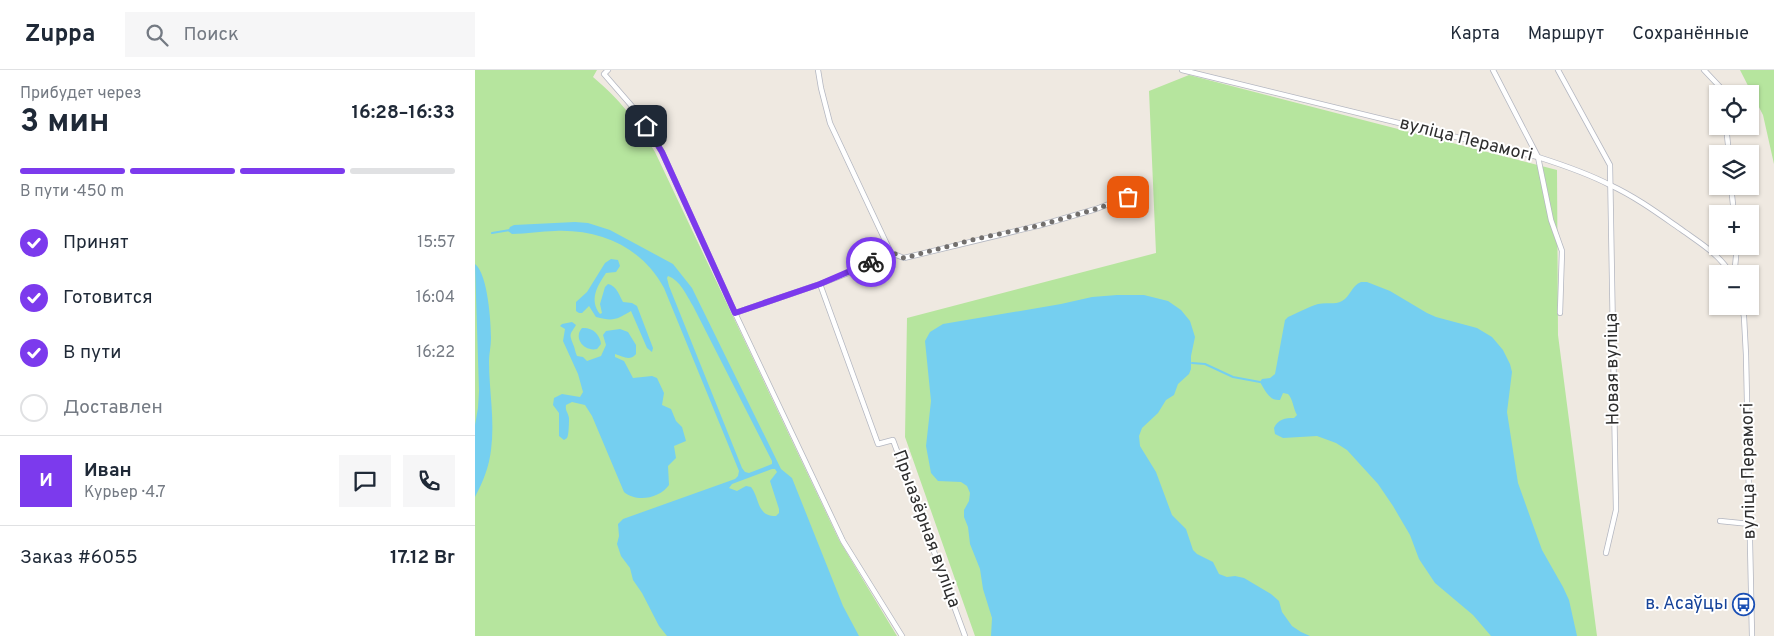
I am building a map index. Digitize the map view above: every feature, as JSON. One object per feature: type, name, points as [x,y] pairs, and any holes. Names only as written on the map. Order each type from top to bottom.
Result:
[{"type":"street","points":[[818,70],[830,123],[891,252],[904,258],[976,239],[1041,225],[1096,209],[1145,190]]},
{"type":"street","name":"вуліца Перамогі","points":[[1181,70],[1538,157],[1574,168],[1611,185],[1649,207],[1701,243],[1717,256],[1724,265]]},
{"type":"street","points":[[1493,70],[1538,157],[1551,220],[1561,251],[1560,313]]},
{"type":"street","points":[[1558,70],[1608,160],[1611,185]]},
{"type":"street","points":[[1704,70],[1718,85]]},
{"type":"street","points":[[606,72],[637,112],[662,152],[735,313],[843,541],[902,636]]},
{"type":"street","name":"Новая вуліца","points":[[1606,553],[1616,510],[1611,185]]},
{"type":"street","points":[[735,313],[851,272],[891,252]]},
{"type":"street","name":"Прыазёрная вуліца","points":[[820,284],[878,444],[893,440],[965,636]]},
{"type":"street","name":"вуліца Перамогі","points":[[1744,315],[1747,355],[1752,636]]},
{"type":"street","points":[[1720,521],[1750,524]]},
{"type":"green space","points":[[475,70],[597,70],[593,77],[612,94],[627,112],[655,152],[839,540],[897,636],[475,636]]},
{"type":"green space","points":[[1740,70],[1774,70],[1774,164],[1763,115],[1759,107],[1759,85],[1748,85]]},
{"type":"green space","points":[[1189,75],[1557,170],[1558,335],[1597,636],[975,636],[905,437],[907,318],[1156,253],[1149,91]]},
{"type":"water","points":[[588,223],[610,230],[673,264],[692,288],[781,469],[792,478],[843,606],[859,636],[667,636],[659,626],[633,580],[630,568],[621,556],[617,544],[619,536],[618,524],[623,519],[735,479],[739,471],[664,288],[655,274],[632,251],[603,237],[572,231],[512,234],[508,231],[514,225]],"holes":[[[668,276],[676,281],[686,293],[772,464],[749,473],[745,472],[742,468],[669,286]],[[775,469],[777,472],[770,481],[779,509],[779,513],[776,516],[765,513],[762,510],[751,487],[746,486],[737,491],[729,488],[732,484]]]},
{"type":"water","points":[[611,259],[618,260],[620,266],[616,272],[606,273],[600,283],[595,293],[597,309],[600,314],[602,313],[600,304],[605,287],[608,284],[614,287],[623,302],[632,303],[637,306],[653,348],[652,352],[647,348],[631,311],[619,318],[607,319],[596,317],[589,306],[582,313],[576,311],[576,302],[587,292],[605,263]]},
{"type":"water","points":[[475,264],[479,269],[486,288],[489,311],[491,338],[489,372],[492,428],[489,462],[475,497],[475,425],[479,391]]},
{"type":"water","points":[[1361,282],[1367,282],[1390,291],[1436,317],[1477,328],[1492,337],[1503,350],[1512,372],[1507,412],[1518,483],[1542,550],[1569,600],[1577,636],[1491,636],[1473,615],[1435,583],[1419,559],[1410,535],[1393,506],[1378,484],[1347,450],[1336,443],[1317,436],[1283,438],[1275,434],[1274,428],[1280,421],[1294,418],[1297,415],[1288,394],[1283,393],[1280,400],[1273,399],[1260,382],[1262,379],[1270,378],[1275,374],[1285,320],[1314,305],[1342,301]]},
{"type":"water","points":[[1144,295],[1168,301],[1181,310],[1190,321],[1195,337],[1189,374],[1178,384],[1174,395],[1166,400],[1158,413],[1142,428],[1139,436],[1140,446],[1156,472],[1172,515],[1186,529],[1193,550],[1213,562],[1219,574],[1227,577],[1244,578],[1271,594],[1279,601],[1282,612],[1292,626],[1310,636],[991,636],[992,618],[983,589],[980,569],[970,544],[968,527],[964,517],[964,510],[969,501],[970,493],[967,486],[961,482],[938,481],[931,473],[926,446],[931,401],[925,341],[930,332],[943,324],[1092,297]]},
{"type":"water","points":[[572,322],[576,325],[571,336],[577,356],[583,357],[587,361],[601,356],[606,345],[603,335],[606,331],[620,329],[628,332],[636,345],[636,354],[631,358],[615,354],[615,357],[624,361],[633,378],[652,376],[657,378],[664,393],[662,405],[671,409],[676,421],[682,427],[686,441],[674,446],[676,458],[668,466],[669,485],[654,496],[642,498],[624,492],[592,416],[585,405],[572,402],[566,405],[569,418],[568,436],[564,440],[559,436],[559,413],[553,405],[554,398],[562,394],[580,397],[583,392],[578,374],[563,341],[565,329],[560,326]]},
{"type":"water","points":[[582,328],[592,330],[597,334],[601,344],[597,349],[588,348],[581,343],[579,336]]},
{"type":"waterway","points":[[492,233],[510,230]]},
{"type":"waterway","points":[[1192,363],[1205,364],[1233,377],[1260,382]]},
{"type":"way so far","points":[[871,262],[891,252],[904,258],[976,239],[1041,225],[1096,209],[1128,197]]},
{"type":"place","name":"в. Асаўцы","points":[[1744,604]]},
{"type":"route","points":[[646,126],[662,152],[735,313],[820,284],[871,262]]}]
